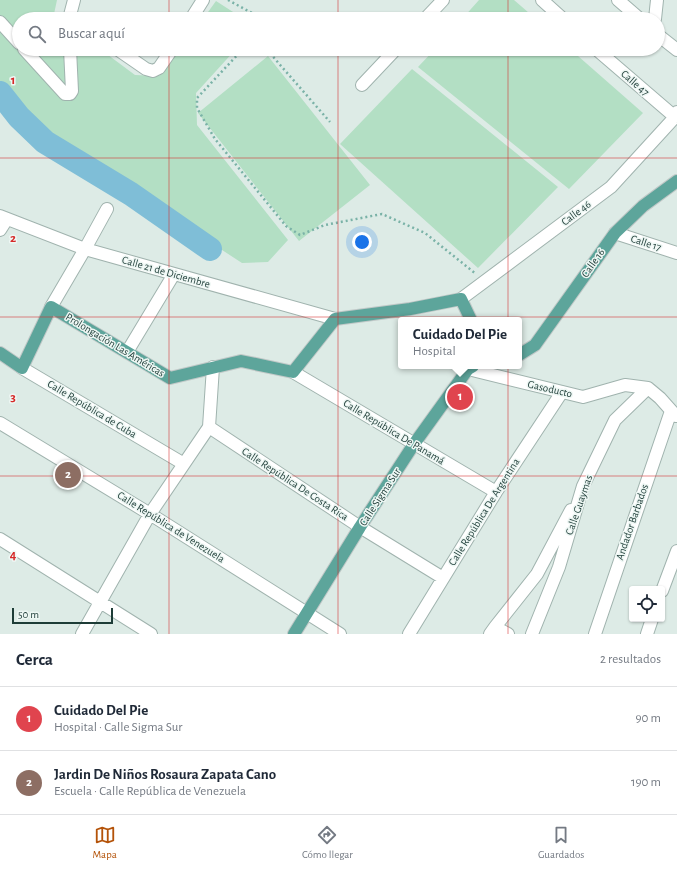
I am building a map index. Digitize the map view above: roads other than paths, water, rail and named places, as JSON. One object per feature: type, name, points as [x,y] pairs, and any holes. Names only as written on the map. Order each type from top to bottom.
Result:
[{"type":"main road","name":"Calle 16","points":[[522,354],[535,345],[614,233],[643,206],[677,181]]},
{"type":"main road","points":[[293,372],[335,320],[410,309],[461,299],[470,317]]},
{"type":"main road","name":"Prolongación Las Américas","points":[[51,307],[170,378],[241,361],[293,372]]},
{"type":"main road","points":[[22,368],[51,307]]},
{"type":"main road","name":"Calle República de Cuba","points":[[0,353],[22,368]]},
{"type":"main road","name":"Calle Sigma Sur","points":[[294,634],[308,614],[360,527],[414,444],[469,369]]},
{"type":"street","points":[[71,12],[74,0]]},
{"type":"street","points":[[195,12],[203,0]]},
{"type":"street","points":[[432,12],[443,0]]},
{"type":"street","points":[[542,0],[555,12]]},
{"type":"street","points":[[618,0],[632,12]]},
{"type":"street","points":[[656,12],[657,0]]},
{"type":"street","points":[[0,22],[12,35]]},
{"type":"street","points":[[665,41],[677,50]]},
{"type":"street","points":[[30,56],[65,94],[70,94],[72,91],[70,56]]},
{"type":"street","points":[[127,56],[146,69],[153,71],[159,68],[167,56]]},
{"type":"street","points":[[362,85],[389,56]]},
{"type":"street","name":"Calle 47","points":[[605,56],[676,114]]},
{"type":"street","name":"Calle 46","points":[[461,299],[611,187],[676,114]]},
{"type":"street","points":[[51,307],[86,249],[107,209]]},
{"type":"street","points":[[0,230],[3,218]]},
{"type":"street","name":"Calle 21 de Diciembre","points":[[3,218],[86,249],[335,320]]},
{"type":"street","name":"Calle 17","points":[[614,233],[677,253]]},
{"type":"street","points":[[127,352],[174,274]]},
{"type":"street","points":[[82,634],[150,514],[209,428],[213,367]]},
{"type":"street","name":"Calle República de Cuba","points":[[22,368],[184,464]]},
{"type":"street","name":"Gasoducto","points":[[474,369],[583,397],[625,385],[648,388]]},
{"type":"street","name":"Calle República De Panamá","points":[[293,372],[496,492]]},
{"type":"street","points":[[648,388],[660,398],[674,414]]},
{"type":"street","name":"Calle Guaymas","points":[[532,634],[559,567],[583,486],[615,420],[648,388]]},
{"type":"street","name":"Calle República De Argentina","points":[[409,634],[496,492],[562,392]]},
{"type":"street","name":"Andador Barbados","points":[[594,634],[674,414]]},
{"type":"street","name":"Calle República de Venezuela","points":[[0,423],[150,514],[340,634]]},
{"type":"street","name":"Calle República De Costa Rica","points":[[209,428],[360,527],[443,578]]},
{"type":"street","points":[[508,634],[492,630],[537,574],[583,486]]},
{"type":"street","points":[[0,539],[150,634]]},
{"type":"street","points":[[664,586],[677,551]]},
{"type":"street","points":[[646,634],[651,622]]},
{"type":"waterway","points":[[0,93],[19,117],[45,142],[131,194],[210,249]]},
{"type":"place","name":"Cuidado Del Pie","points":[[460,397]]},
{"type":"place","name":"Jardin De Niños Rosaura Zapata Cano","points":[[68,475]]}]
